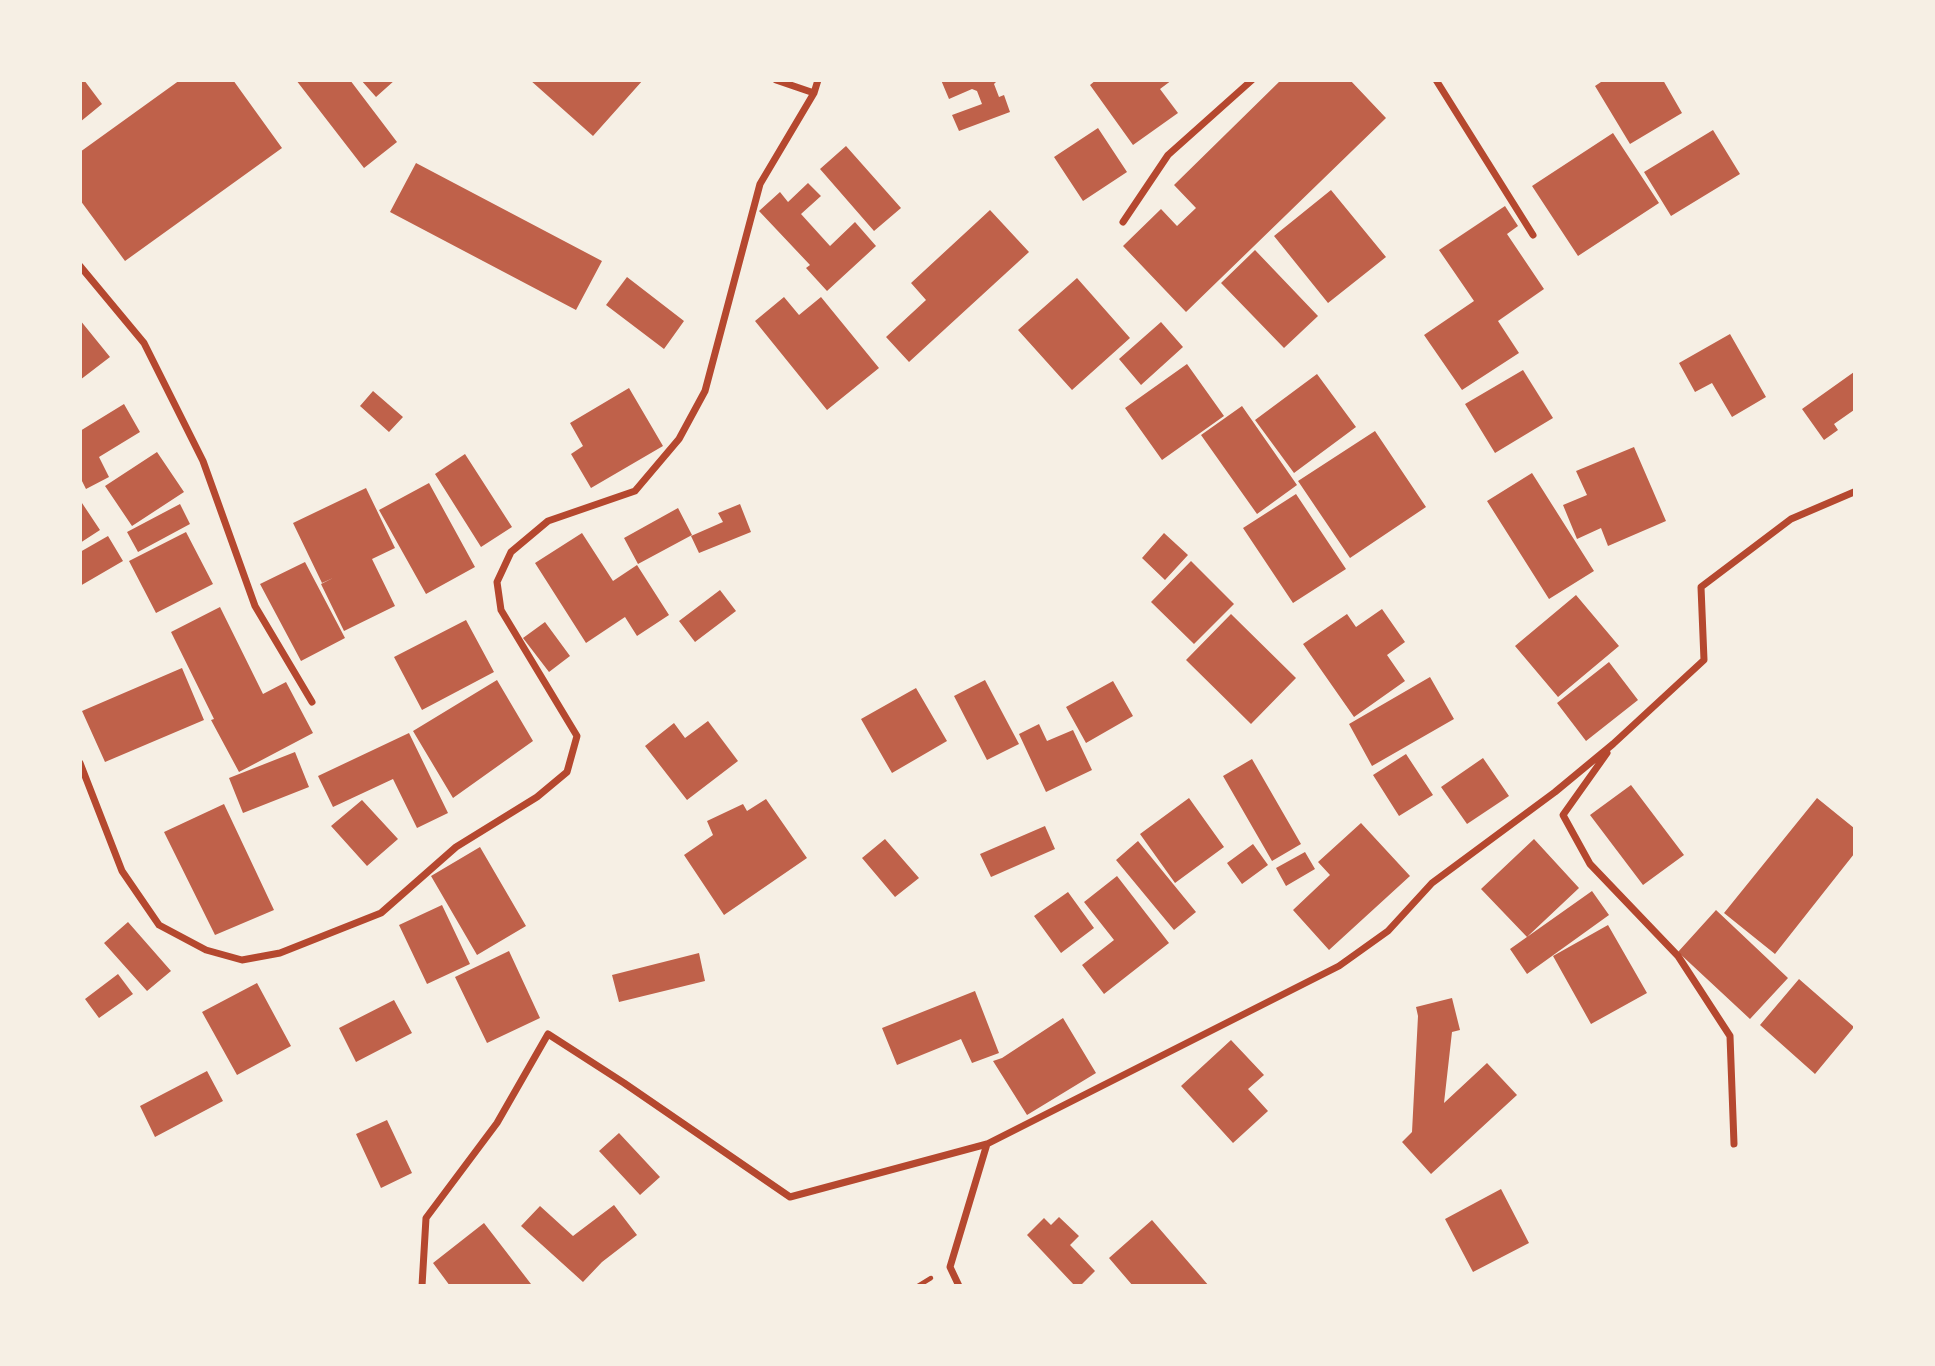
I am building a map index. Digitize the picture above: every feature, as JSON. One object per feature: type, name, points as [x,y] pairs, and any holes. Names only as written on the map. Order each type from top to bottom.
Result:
[{"type":"street","points":[[776,80],[814,93]]},
{"type":"street","points":[[80,763],[122,871],[159,925],[206,950],[242,960],[280,953],[381,913],[456,847],[537,797],[567,772],[577,736],[501,610],[497,582],[511,552],[548,521],[635,491],[679,439],[705,391],[760,184],[814,93],[818,80]]},
{"type":"street","points":[[1123,222],[1168,155],[1252,80]]},
{"type":"street","points":[[1436,80],[1533,234]]},
{"type":"street","points":[[80,266],[144,343],[203,461],[255,606],[312,702]]},
{"type":"street","points":[[422,1286],[426,1218],[497,1123],[548,1034],[790,1197],[988,1144],[1339,966],[1388,932],[1432,883],[1555,792],[1613,744],[1704,660],[1701,587],[1791,519],[1854,492]]},
{"type":"street","points":[[1613,744],[1563,815],[1591,864],[1678,956],[1730,1037],[1734,1144]]},
{"type":"street","points":[[959,1286],[950,1268],[988,1144]]},
{"type":"building","points":[[80,80],[84,80],[102,104],[80,122]]},
{"type":"building","points":[[180,80],[233,80],[282,148],[125,261],[80,200],[80,152]]},
{"type":"building","points":[[296,80],[350,80],[397,142],[364,168]]},
{"type":"building","points":[[361,80],[395,80],[376,97]]},
{"type":"building","points":[[530,80],[643,80],[593,136]]},
{"type":"building","points":[[941,80],[996,80],[994,84],[999,97],[1004,95],[1010,112],[959,131],[952,115],[982,104],[977,91],[972,89],[949,99]]},
{"type":"building","points":[[1096,80],[1172,80],[1160,89],[1178,113],[1133,145],[1090,85]]},
{"type":"building","points":[[1281,80],[1350,80],[1386,118],[1186,312],[1123,246],[1161,209],[1177,226],[1196,208],[1174,185]]},
{"type":"building","points":[[1604,80],[1663,80],[1682,113],[1630,144],[1595,86]]},
{"type":"building","points":[[1098,128],[1127,172],[1083,201],[1054,157]]},
{"type":"building","points":[[1713,130],[1740,174],[1671,216],[1644,172]]},
{"type":"building","points":[[1613,133],[1659,203],[1578,256],[1532,186]]},
{"type":"building","points":[[846,146],[901,208],[874,231],[820,169]]},
{"type":"building","points":[[416,163],[602,261],[576,310],[390,212]]},
{"type":"building","points":[[808,183],[821,196],[801,214],[830,246],[855,222],[876,246],[827,291],[806,268],[810,265],[759,211],[780,192],[788,202]]},
{"type":"building","points":[[1331,190],[1386,257],[1328,303],[1274,236]]},
{"type":"building","points":[[1505,206],[1518,226],[1507,234],[1544,289],[1498,321],[1519,353],[1462,390],[1424,335],[1474,301],[1439,250]]},
{"type":"building","points":[[990,210],[1029,252],[909,362],[886,337],[926,300],[911,283]]},
{"type":"building","points":[[1255,250],[1318,316],[1284,348],[1221,283]]},
{"type":"building","points":[[627,277],[684,321],[664,349],[606,305]]},
{"type":"building","points":[[1077,278],[1130,338],[1072,390],[1018,330]]},
{"type":"building","points":[[784,297],[799,315],[821,297],[879,368],[827,410],[755,321]]},
{"type":"building","points":[[80,320],[110,357],[80,380]]},
{"type":"building","points":[[1161,322],[1183,347],[1141,385],[1119,359]]},
{"type":"building","points":[[1730,334],[1766,397],[1732,417],[1712,383],[1695,392],[1679,363]]},
{"type":"building","points":[[1187,364],[1224,416],[1162,460],[1125,408]]},
{"type":"building","points":[[1523,370],[1553,418],[1495,453],[1465,404]]},
{"type":"building","points":[[1854,372],[1854,410],[1834,424],[1838,430],[1824,440],[1802,409]]},
{"type":"building","points":[[1317,374],[1356,427],[1294,473],[1255,420]]},
{"type":"building","points":[[629,388],[663,446],[591,488],[571,454],[583,446],[570,423]]},
{"type":"building","points":[[373,391],[403,417],[389,432],[360,406]]},
{"type":"building","points":[[124,404],[140,432],[99,457],[109,477],[86,489],[80,477],[80,431]]},
{"type":"building","points":[[1242,406],[1297,485],[1257,514],[1201,435]]},
{"type":"building","points":[[1375,431],[1426,507],[1350,558],[1298,481]]},
{"type":"building","points":[[1634,447],[1666,521],[1608,546],[1601,528],[1577,539],[1563,505],[1587,495],[1576,471]]},
{"type":"building","points":[[157,452],[184,492],[132,526],[105,486]]},
{"type":"building","points":[[465,454],[512,527],[481,547],[435,474]]},
{"type":"building","points":[[1532,473],[1594,571],[1549,599],[1487,501]]},
{"type":"building","points":[[429,483],[475,567],[426,594],[379,510]]},
{"type":"building","points":[[366,488],[395,548],[372,559],[395,606],[344,631],[321,584],[333,578],[322,583],[293,523]]},
{"type":"building","points":[[1296,494],[1346,569],[1293,603],[1243,528]]},
{"type":"building","points":[[80,500],[100,530],[80,543]]},
{"type":"building","points":[[180,504],[190,524],[138,552],[127,532]]},
{"type":"building","points":[[740,504],[751,532],[699,553],[691,536],[723,522],[718,513]]},
{"type":"building","points":[[678,508],[692,535],[638,564],[624,538]]},
{"type":"building","points":[[186,532],[213,584],[156,613],[129,561]]},
{"type":"building","points":[[582,533],[613,581],[637,565],[669,615],[637,636],[625,617],[586,643],[535,563]]},
{"type":"building","points":[[1164,533],[1188,555],[1165,580],[1142,558]]},
{"type":"building","points":[[108,536],[123,561],[80,586],[80,552]]},
{"type":"building","points":[[1191,561],[1234,604],[1194,644],[1151,602]]},
{"type":"building","points":[[305,562],[345,638],[301,661],[260,584]]},
{"type":"building","points":[[720,590],[736,611],[695,642],[679,621]]},
{"type":"building","points":[[1576,595],[1619,646],[1558,697],[1515,646]]},
{"type":"building","points":[[220,607],[263,694],[286,682],[313,733],[239,772],[211,720],[214,719],[171,632]]},
{"type":"building","points":[[1382,609],[1405,642],[1387,655],[1405,681],[1354,717],[1303,644],[1347,614],[1356,627]]},
{"type":"building","points":[[1231,614],[1296,678],[1251,724],[1186,660]]},
{"type":"building","points":[[466,620],[494,672],[422,710],[394,657]]},
{"type":"building","points":[[545,622],[570,656],[549,672],[523,638]]},
{"type":"building","points":[[1609,662],[1638,700],[1586,741],[1557,703]]},
{"type":"building","points":[[182,668],[204,720],[105,762],[82,711]]},
{"type":"building","points":[[1430,677],[1454,719],[1372,766],[1349,724]]},
{"type":"building","points":[[497,680],[533,741],[453,798],[413,731]]},
{"type":"building","points":[[985,680],[1019,744],[987,760],[954,696]]},
{"type":"building","points":[[1113,681],[1133,716],[1086,743],[1066,707]]},
{"type":"building","points":[[916,688],[947,741],[892,773],[861,719]]},
{"type":"building","points":[[708,721],[738,761],[687,800],[645,746],[674,723],[685,738]]},
{"type":"building","points":[[1039,724],[1047,741],[1073,730],[1092,770],[1046,792],[1019,734]]},
{"type":"building","points":[[409,733],[448,813],[417,828],[393,779],[333,807],[318,776]]},
{"type":"building","points":[[295,752],[309,787],[243,813],[229,778]]},
{"type":"building","points":[[1406,754],[1433,795],[1399,816],[1373,775]]},
{"type":"building","points":[[1483,758],[1509,796],[1467,824],[1441,787]]},
{"type":"building","points":[[1252,759],[1301,844],[1272,861],[1223,776]]},
{"type":"building","points":[[1631,785],[1684,855],[1643,885],[1590,815]]},
{"type":"building","points":[[1189,798],[1224,847],[1175,883],[1140,834]]},
{"type":"building","points":[[1817,798],[1854,828],[1854,854],[1775,954],[1724,913]]},
{"type":"building","points":[[766,799],[807,858],[724,915],[684,855],[713,835],[707,821],[743,804],[747,811]]},
{"type":"building","points":[[362,800],[398,839],[367,866],[331,826]]},
{"type":"building","points":[[224,804],[274,910],[215,935],[164,832]]},
{"type":"building","points":[[1361,823],[1410,876],[1329,950],[1293,910],[1330,875],[1318,862]]},
{"type":"building","points":[[1045,826],[1055,849],[991,877],[980,854]]},
{"type":"building","points":[[885,839],[919,878],[895,897],[862,858]]},
{"type":"building","points":[[1534,839],[1579,888],[1527,937],[1481,889]]},
{"type":"building","points":[[1138,841],[1196,912],[1174,930],[1116,860]]},
{"type":"building","points":[[1253,844],[1268,865],[1242,884],[1227,863]]},
{"type":"building","points":[[480,847],[526,926],[477,955],[431,876]]},
{"type":"building","points":[[1305,852],[1315,869],[1286,886],[1276,868]]},
{"type":"building","points":[[1117,876],[1169,943],[1104,994],[1082,965],[1114,940],[1084,902]]},
{"type":"building","points":[[1592,891],[1609,915],[1527,974],[1510,949]]},
{"type":"building","points":[[1068,892],[1094,928],[1061,953],[1034,916]]},
{"type":"building","points":[[442,905],[470,964],[427,984],[399,925]]},
{"type":"building","points":[[1716,910],[1788,978],[1750,1019],[1678,952]]},
{"type":"building","points":[[128,922],[171,971],[147,991],[104,943]]},
{"type":"building","points":[[1608,925],[1647,993],[1591,1024],[1553,956]]},
{"type":"building","points":[[509,951],[540,1018],[487,1043],[455,977]]},
{"type":"building","points":[[699,953],[705,981],[619,1002],[612,975]]},
{"type":"building","points":[[118,974],[133,994],[99,1018],[85,999]]},
{"type":"building","points":[[1799,979],[1854,1027],[1815,1074],[1760,1025]]},
{"type":"building","points":[[257,983],[291,1046],[237,1075],[202,1012]]},
{"type":"building","points":[[975,991],[999,1053],[972,1063],[961,1039],[897,1065],[882,1028]]},
{"type":"building","points":[[1452,998],[1460,1030],[1452,1032],[1444,1103],[1487,1063],[1517,1095],[1431,1174],[1402,1142],[1412,1132],[1418,1016],[1416,1007]]},
{"type":"building","points":[[394,1000],[412,1033],[356,1062],[339,1028]]},
{"type":"building","points":[[1063,1018],[1096,1073],[1027,1115],[993,1061],[1002,1058]]},
{"type":"building","points":[[1231,1040],[1264,1075],[1248,1089],[1268,1111],[1233,1143],[1181,1086]]},
{"type":"building","points":[[207,1071],[223,1101],[155,1137],[140,1106]]},
{"type":"building","points":[[387,1120],[412,1173],[381,1188],[356,1134]]},
{"type":"building","points":[[619,1133],[660,1177],[640,1195],[599,1151]]},
{"type":"building","points":[[1501,1189],[1529,1243],[1473,1272],[1445,1219]]},
{"type":"building","points":[[614,1205],[637,1235],[602,1262],[583,1282],[521,1226],[540,1206],[573,1236]]},
{"type":"building","points":[[1059,1217],[1079,1236],[1070,1245],[1095,1271],[1080,1286],[1075,1286],[1027,1235],[1044,1218],[1051,1225]]},
{"type":"building","points":[[1152,1220],[1209,1286],[1133,1286],[1109,1258]]},
{"type":"building","points":[[484,1223],[530,1286],[450,1286],[433,1263]]}]
